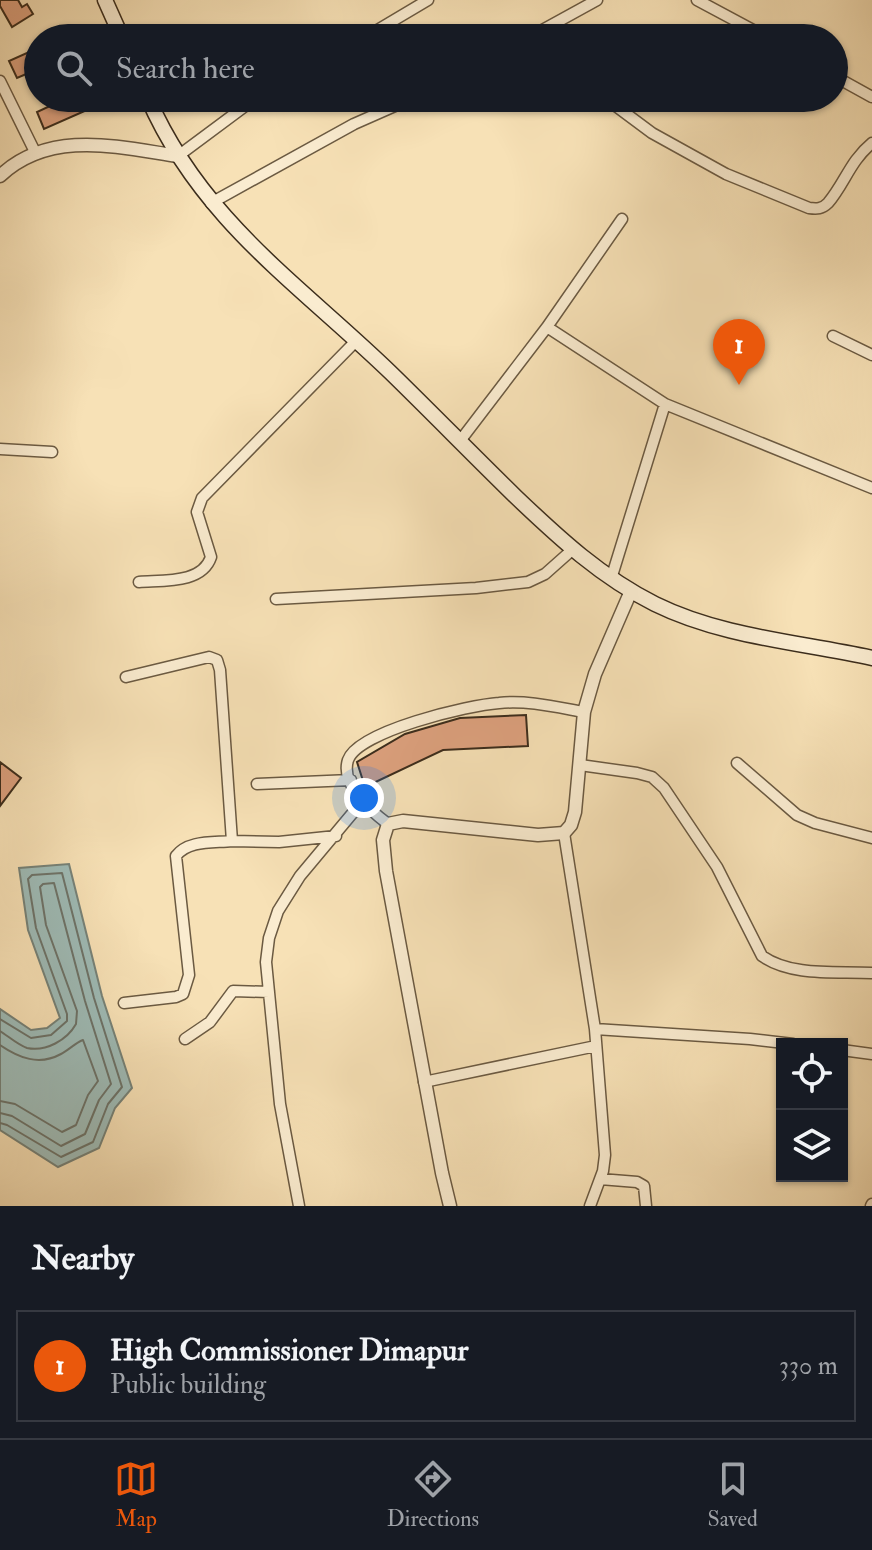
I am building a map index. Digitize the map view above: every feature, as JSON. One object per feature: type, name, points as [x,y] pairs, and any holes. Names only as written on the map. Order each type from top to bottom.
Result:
[{"type":"main road","points":[[105,0],[116,24]]},
{"type":"main road","points":[[155,112],[178,156],[211,203],[234,229],[572,550],[631,591],[704,624],[872,658]]},
{"type":"street","points":[[388,24],[428,0]]},
{"type":"street","points":[[554,24],[597,0]]},
{"type":"street","points":[[697,0],[742,24]]},
{"type":"street","points":[[0,81],[36,154]]},
{"type":"street","points":[[848,84],[872,97]]},
{"type":"street","points":[[0,176],[36,154],[89,143],[178,156],[237,112]]},
{"type":"street","points":[[211,203],[320,141],[383,112]]},
{"type":"street","points":[[624,112],[652,133],[726,174],[809,208],[818,209],[827,204],[851,164],[872,143]]},
{"type":"street","points":[[460,441],[547,327],[622,219]]},
{"type":"street","points":[[547,327],[665,404],[872,488]]},
{"type":"street","points":[[833,336],[872,355]]},
{"type":"street","points":[[139,582],[191,577],[204,570],[211,557],[197,512],[202,498],[355,342]]},
{"type":"street","points":[[611,579],[665,404]]},
{"type":"street","points":[[0,449],[52,452]]},
{"type":"street","points":[[276,599],[476,588],[528,582],[545,574],[572,550]]},
{"type":"street","points":[[584,712],[531,703],[501,702],[463,708],[396,729],[355,749],[346,770],[361,803],[388,824],[403,821],[538,835],[564,833],[571,825],[575,812],[584,712],[595,674],[631,591]]},
{"type":"street","points":[[126,677],[209,657],[217,660],[232,841]]},
{"type":"street","points":[[737,763],[797,815],[872,838]]},
{"type":"street","points":[[580,765],[652,777],[664,788],[717,867],[762,956],[788,969],[872,973]]},
{"type":"street","points":[[257,784],[351,780]]},
{"type":"street","points":[[299,1206],[280,1104],[268,950],[278,911],[300,876],[361,803]]},
{"type":"street","points":[[388,824],[383,840],[386,871],[450,1206]]},
{"type":"street","points":[[564,833],[595,1029],[605,1155],[590,1206]]},
{"type":"street","points":[[124,1003],[183,994],[189,975],[176,856],[181,849],[189,845],[232,841],[279,842],[336,836]]},
{"type":"street","points":[[185,1039],[210,1022],[233,991],[269,992]]},
{"type":"street","points":[[595,1029],[776,1042]]},
{"type":"street","points":[[424,1082],[596,1046]]},
{"type":"street","points":[[848,1051],[872,1054]]},
{"type":"street","points":[[600,1179],[637,1182],[644,1186],[646,1206]]},
{"type":"water","points":[[69,864],[102,996],[132,1088],[115,1108],[99,1148],[58,1167],[0,1130],[0,1009],[31,1030],[47,1028],[60,1018],[28,930],[19,868]]},
{"type":"building","points":[[0,0],[18,0],[22,7],[27,4],[33,14],[12,27],[0,6]]},
{"type":"building","points":[[24,54],[24,75],[17,78],[9,61]]},
{"type":"building","points":[[37,112],[82,112],[44,129]]},
{"type":"building","points":[[526,715],[528,746],[443,750],[365,787],[357,762],[405,734],[460,718]]},
{"type":"building","points":[[0,762],[21,778],[0,806]]},
{"type":"place","name":"High Commissioner Dimapur","points":[[739,385]]}]
